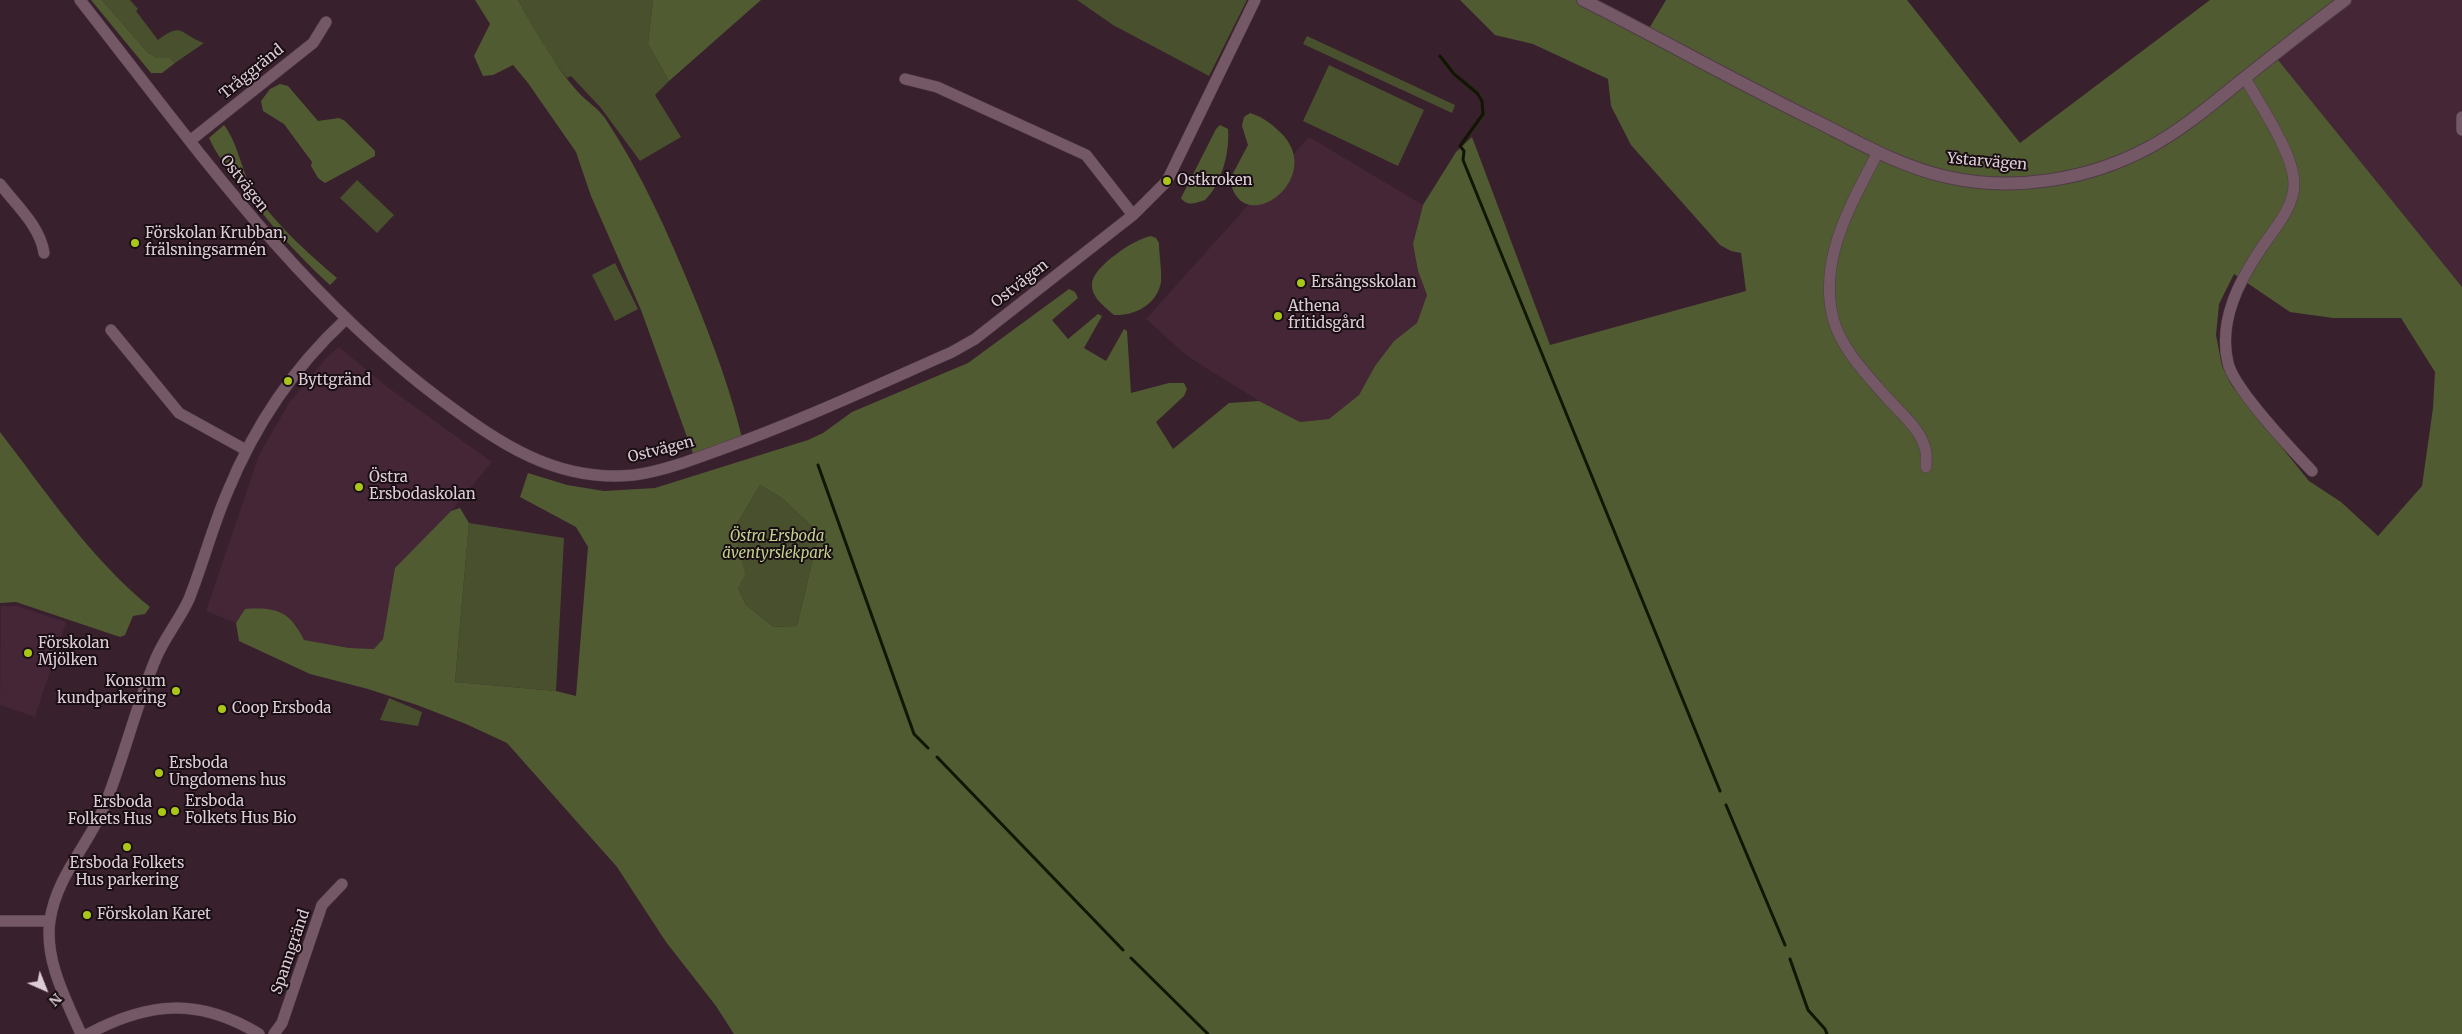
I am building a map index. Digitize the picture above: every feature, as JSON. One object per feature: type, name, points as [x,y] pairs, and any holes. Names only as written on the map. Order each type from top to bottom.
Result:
[{"type":"street","name":"Ostvägen","points":[[80,0],[270,240],[345,320],[412,378],[507,446],[529,458],[564,470],[600,475],[634,474],[662,469],[743,442],[959,348],[975,339],[1133,215],[1156,194],[1172,174],[1255,0]]},
{"type":"street","name":"Ystarvägen","points":[[1583,0],[1647,32],[1754,91],[1878,152],[1920,169],[1949,177],[2018,184],[2064,178],[2106,167],[2149,148],[2193,120],[2345,0]]},
{"type":"street","name":"Tråggränd","points":[[191,140],[313,43],[326,22]]},
{"type":"street","points":[[2245,78],[2285,150],[2294,182],[2293,197],[2283,216],[2238,286],[2225,328],[2228,365],[2264,417],[2312,471]]},
{"type":"street","points":[[905,79],[937,87],[1086,155],[1133,215]]},
{"type":"street","points":[[2462,117],[2462,130]]},
{"type":"street","points":[[1878,152],[1847,214],[1834,252],[1830,274],[1833,318],[1848,350],[1871,380],[1918,432],[1925,448],[1926,467]]},
{"type":"street","points":[[0,184],[33,226],[42,240],[44,252]]},
{"type":"street","points":[[82,1034],[58,978],[51,947],[50,921],[58,887],[104,807],[156,658],[188,601],[226,494],[246,450],[288,381],[322,341],[345,320]]},
{"type":"street","points":[[111,330],[179,413],[246,450]]},
{"type":"street","name":"Spanngränd","points":[[274,1034],[282,1023],[322,905],[342,884]]},
{"type":"street","points":[[0,921],[50,921]]},
{"type":"street","points":[[88,1034],[136,1012],[174,1008],[194,1009],[218,1014],[258,1034]]},
{"type":"shaded area","points":[[2352,0],[2462,0],[2462,287],[2277,59]]},
{"type":"shaded area","name":"Ersängsskolan","points":[[1309,137],[1423,205],[1413,244],[1418,271],[1427,295],[1417,323],[1394,341],[1375,366],[1359,395],[1329,419],[1300,422],[1259,401],[1187,356],[1146,319]]},
{"type":"shaded area","name":"Östra Ersbodaskolan","points":[[339,347],[386,386],[492,462],[451,511],[395,568],[383,639],[374,649],[349,648],[303,640],[296,624],[245,609],[236,623],[206,611],[259,455],[289,403],[327,357]]},
{"type":"shaded area","name":"Förskolan Mjölken","points":[[1,606],[17,606],[66,622],[35,717],[0,705]]},
{"type":"green space","points":[[91,0],[102,0],[148,53],[157,58],[170,58],[175,63],[162,73],[151,73]]},
{"type":"green space","points":[[102,0],[130,0],[158,40],[166,34],[177,30],[204,43],[175,63],[170,58],[157,58],[148,53]]},
{"type":"green space","points":[[475,0],[518,0],[545,48],[578,92],[602,114],[618,139],[654,204],[693,294],[721,367],[743,442],[695,459],[641,310],[591,196],[576,152],[528,83],[513,65],[493,75],[483,76],[474,56],[490,24]]},
{"type":"green space","points":[[518,0],[653,0],[648,44],[669,81],[655,95],[681,137],[640,161],[601,108],[571,76],[567,78],[548,54]]},
{"type":"green space","points":[[653,0],[761,0],[669,81],[648,44]]},
{"type":"green space","points":[[1077,0],[1247,0],[1209,76],[1113,25]]},
{"type":"green space","points":[[1460,0],[1583,0],[1647,32],[1666,0],[1907,0],[2020,143],[2210,0],[2345,0],[2274,55],[2462,287],[2462,1034],[734,1034],[716,1006],[666,942],[617,867],[507,743],[466,724],[417,705],[368,689],[310,674],[239,641],[236,623],[245,609],[265,609],[274,610],[287,617],[299,630],[304,640],[349,648],[374,649],[383,639],[395,568],[451,511],[460,508],[469,523],[455,682],[556,691],[576,696],[588,547],[576,527],[520,497],[528,473],[567,485],[604,491],[655,488],[808,440],[823,433],[852,412],[968,363],[1069,289],[1075,292],[1078,298],[1052,320],[1068,339],[1098,314],[1102,316],[1084,348],[1106,361],[1124,329],[1127,331],[1131,393],[1169,383],[1184,383],[1187,389],[1184,396],[1156,422],[1173,449],[1229,403],[1259,401],[1300,422],[1329,419],[1359,395],[1375,366],[1394,341],[1417,323],[1427,295],[1418,271],[1413,244],[1423,205],[1456,152],[1472,137],[1550,345],[1746,291],[1741,253],[1731,251],[1720,245],[1631,145],[1611,106],[1608,79],[1533,44],[1495,35]],"holes":[[[2234,274],[2290,312],[2333,318],[2401,318],[2435,372],[2433,408],[2422,486],[2378,536],[2341,502],[2309,481],[2232,386],[2222,366],[2216,335],[2219,304]],[[760,485],[783,499],[819,533],[797,626],[774,627],[746,605],[738,588],[745,574],[734,529]]]},
{"type":"green space","points":[[1307,36],[1455,105],[1452,113],[1303,44]]},
{"type":"green space","points":[[1329,65],[1424,110],[1398,166],[1303,121]]},
{"type":"green space","points":[[280,84],[288,86],[318,121],[339,118],[345,121],[375,151],[375,156],[325,183],[318,178],[311,166],[312,162],[284,124],[263,111],[261,101],[270,89]]},
{"type":"green space","points":[[1250,113],[1263,119],[1282,134],[1293,152],[1294,169],[1288,185],[1276,197],[1262,204],[1249,205],[1237,197],[1230,179],[1248,145],[1242,126],[1244,117]]},
{"type":"green space","points":[[224,125],[233,141],[254,192],[281,226],[337,278],[330,285],[305,261],[270,222],[218,155],[209,138]]},
{"type":"green space","points":[[1220,125],[1228,129],[1228,147],[1224,167],[1216,185],[1205,200],[1192,204],[1186,203],[1181,198],[1216,129]]},
{"type":"green space","points":[[357,180],[394,215],[377,233],[340,198]]},
{"type":"green space","points":[[1151,236],[1156,238],[1159,243],[1161,282],[1159,290],[1144,308],[1129,314],[1114,315],[1099,301],[1094,293],[1092,284],[1094,277],[1116,254],[1135,242]]},
{"type":"green space","points":[[615,263],[638,309],[615,321],[592,275]]},
{"type":"green space","points":[[0,432],[70,524],[108,568],[150,607],[145,614],[133,616],[125,635],[120,637],[16,602],[0,603]]},
{"type":"green space","name":"Östra Ersboda äventyrslekpark","points":[[760,485],[783,499],[819,533],[797,626],[774,627],[746,605],[738,588],[734,529]]},
{"type":"green space","points":[[469,523],[564,538],[556,691],[455,682]]},
{"type":"green space","points":[[389,698],[422,712],[418,726],[380,720]]},
{"type":"waterway","points":[[1440,56],[1454,74],[1477,93],[1482,101],[1483,114],[1460,146],[1464,151],[1463,160],[1720,791]]},
{"type":"waterway","points":[[818,465],[914,734],[928,748]]},
{"type":"waterway","points":[[937,757],[1123,950]]},
{"type":"waterway","points":[[1726,805],[1785,945]]},
{"type":"waterway","points":[[1131,958],[1208,1034]]},
{"type":"waterway","points":[[1790,959],[1808,1010],[1825,1029],[1827,1034]]},
{"type":"place","name":"Ostkroken","points":[[1167,181]]},
{"type":"place","name":"Förskolan Krubban, frälsningsarmén","points":[[135,243]]},
{"type":"place","name":"Ersängsskolan","points":[[1301,283]]},
{"type":"place","name":"Athena fritidsgård","points":[[1278,316]]},
{"type":"place","name":"Byttgränd","points":[[288,381]]},
{"type":"place","name":"Östra Ersbodaskolan","points":[[359,487]]},
{"type":"place","name":"Förskolan Mjölken","points":[[28,653]]},
{"type":"place","name":"Konsum kundparkering","points":[[176,691]]},
{"type":"place","name":"Coop Ersboda","points":[[222,709]]},
{"type":"place","name":"Ersboda Ungdomens hus","points":[[159,773]]},
{"type":"place","name":"Ersboda Folkets Hus Bio","points":[[175,811]]},
{"type":"place","name":"Ersboda Folkets Hus","points":[[162,812]]},
{"type":"place","name":"Ersboda Folkets Hus parkering","points":[[127,847]]},
{"type":"place","name":"Förskolan Karet","points":[[87,915]]}]
